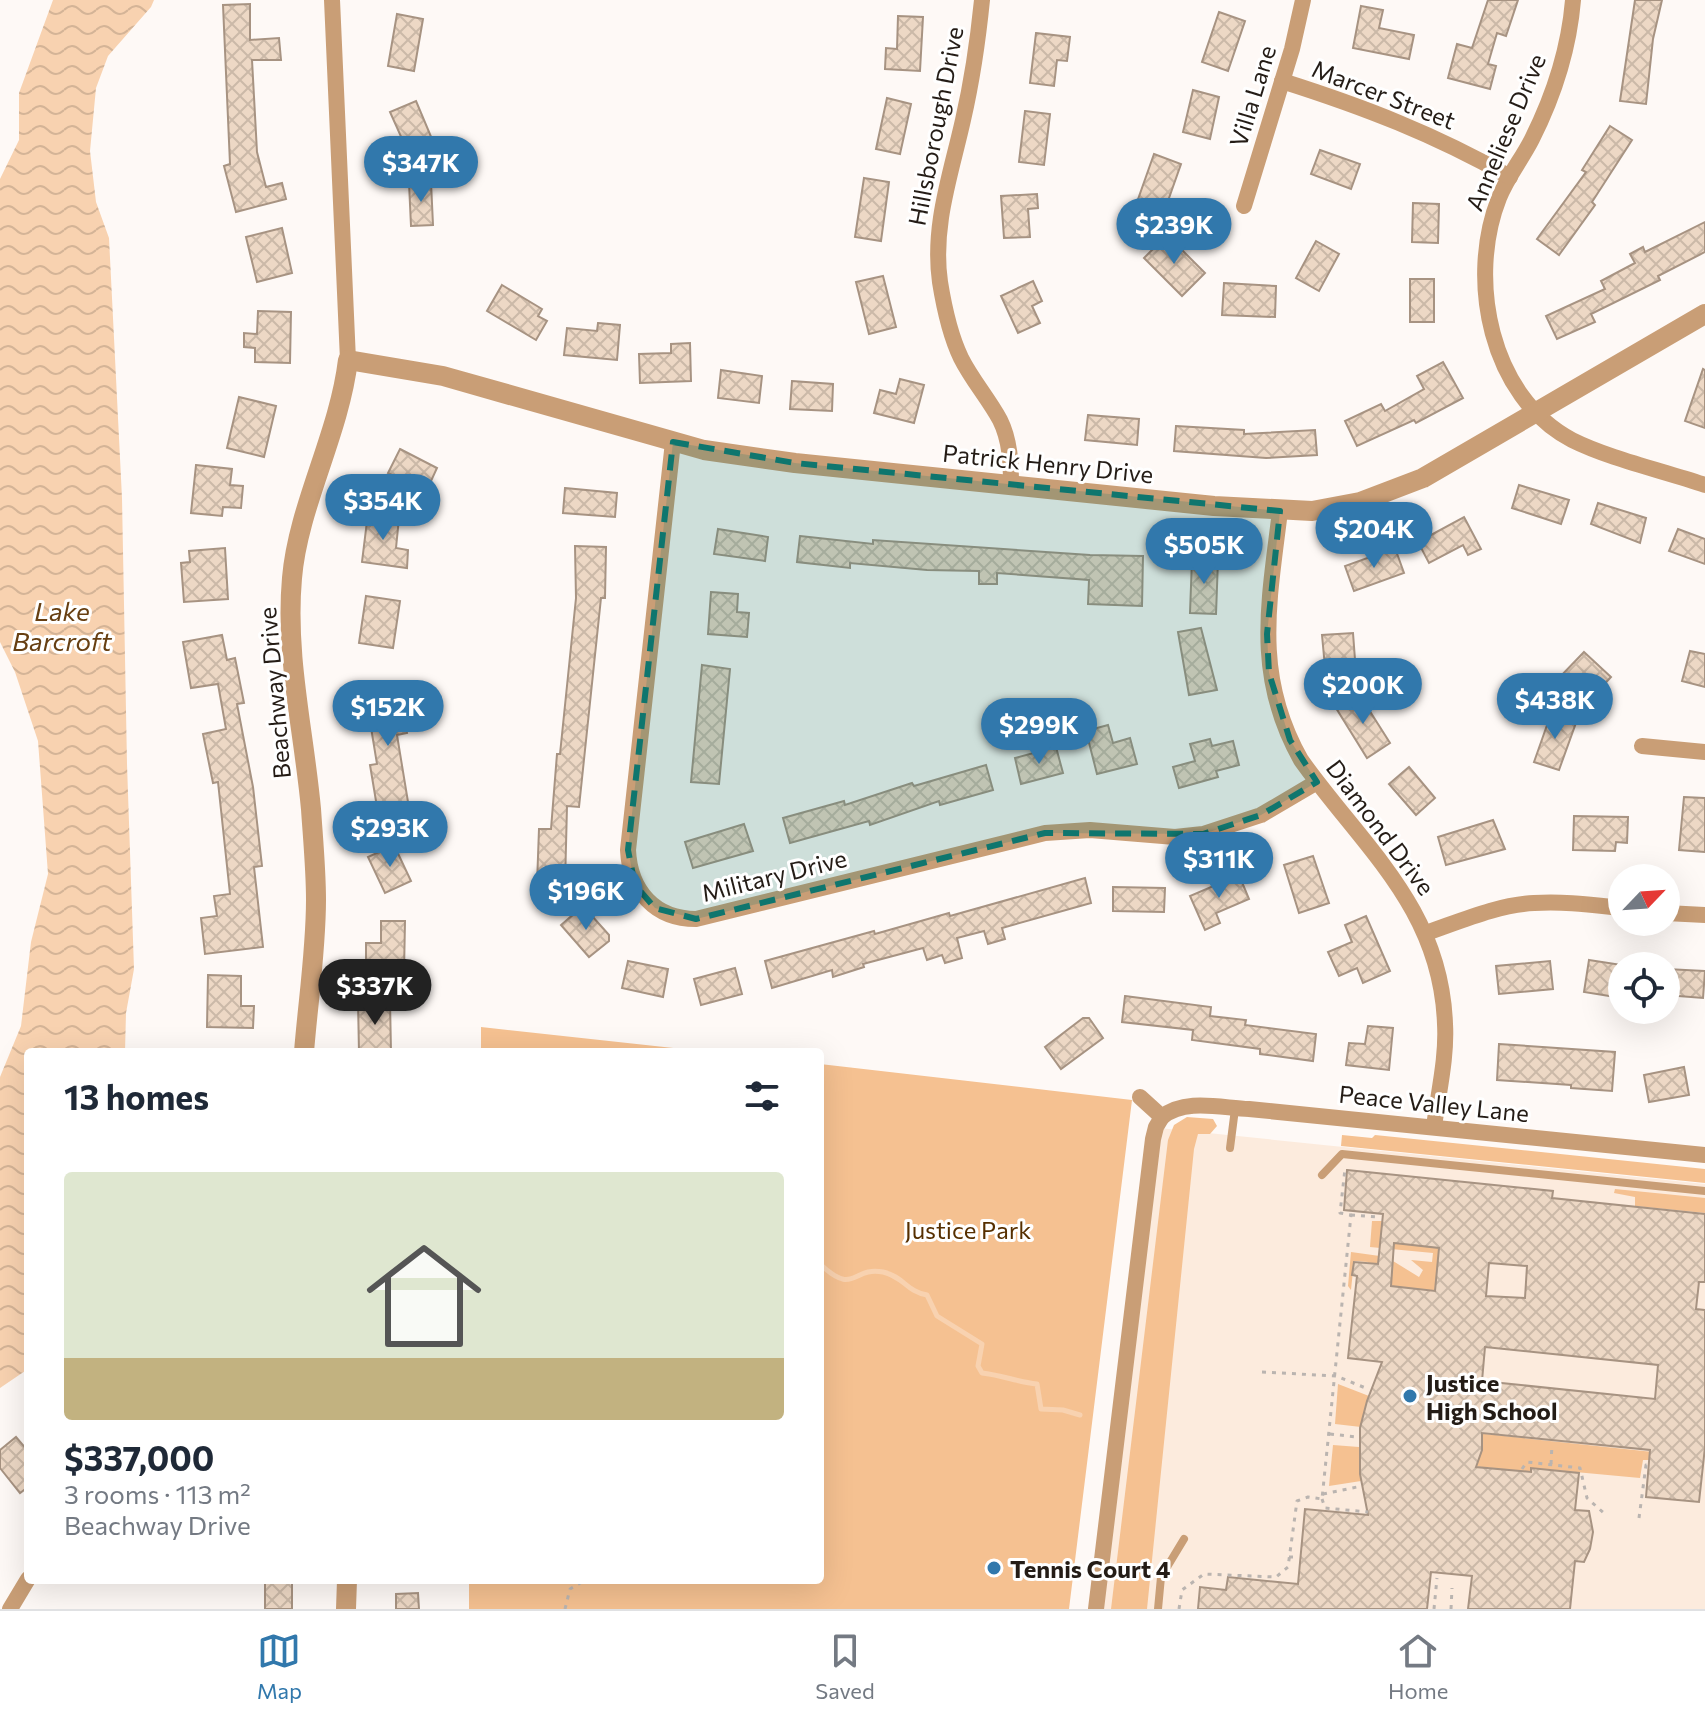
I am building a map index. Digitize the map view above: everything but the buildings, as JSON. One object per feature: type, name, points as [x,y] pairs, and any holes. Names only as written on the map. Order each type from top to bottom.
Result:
[{"type":"street","name":"Beachway Drive","points":[[304,1048],[316,902],[311,806],[297,710],[291,627],[292,576],[304,523],[341,408],[348,360],[332,0]]},
{"type":"street","name":"Hillsborough Drive","points":[[982,0],[978,41],[963,119],[942,204],[938,241],[940,278],[952,334],[961,357],[979,392],[1000,419],[1011,462],[1011,485]]},
{"type":"street","name":"Villa Lane","points":[[1244,206],[1303,0]]},
{"type":"street","name":"Anneliese Drive","points":[[1537,414],[1522,395],[1497,347],[1489,319],[1485,286],[1486,256],[1491,223],[1500,197],[1545,111],[1558,77],[1568,42],[1573,0]]},
{"type":"street","name":"Marcer Street","points":[[1282,81],[1355,104],[1420,130],[1510,177]]},
{"type":"street","name":"Patrick Henry Drive","points":[[348,360],[443,376],[704,450],[795,463],[1011,485],[1280,511],[1312,511],[1360,502],[1423,478],[1705,314]]},
{"type":"street","points":[[1537,414],[1573,440],[1705,485]]},
{"type":"street","name":"Military Drive","points":[[673,442],[628,850],[635,885],[643,897],[667,915],[696,919],[1045,833],[1090,830],[1175,837],[1203,834],[1261,815],[1317,782]]},
{"type":"street","name":"Diamond Drive","points":[[1280,511],[1267,634],[1269,673],[1277,706],[1290,740],[1317,782],[1398,885],[1426,933],[1443,997],[1446,1026],[1434,1127]]},
{"type":"street","points":[[1642,746],[1705,752]]},
{"type":"street","points":[[1426,933],[1493,910],[1532,903],[1608,907]]},
{"type":"street","points":[[1680,914],[1705,915]]},
{"type":"street","points":[[1096,1609],[1153,1139],[1162,1117],[1140,1097]]},
{"type":"street","name":"Peace Valley Lane","points":[[1162,1117],[1183,1105],[1705,1155]]},
{"type":"street","points":[[10,1609],[25,1584]]},
{"type":"street","points":[[346,1609],[347,1584]]},
{"type":"lane","points":[[1230,1148],[1235,1109]]},
{"type":"lane","points":[[1322,1175],[1342,1154],[1705,1191]]},
{"type":"lane","points":[[1158,1609],[1161,1577],[1184,1539]]},
{"type":"path","points":[[1342,1154],[1345,1162],[1340,1213],[1378,1217]]},
{"type":"path","points":[[1351,1215],[1322,1497],[1325,1508],[1368,1512]]},
{"type":"path","points":[[1262,1372],[1336,1376],[1368,1389]]},
{"type":"path","points":[[1330,1434],[1357,1437]]},
{"type":"path","points":[[1551,1464],[1552,1444]]},
{"type":"path","points":[[1522,1469],[1527,1462],[1580,1468],[1587,1498],[1606,1515]]},
{"type":"path","points":[[1639,1518],[1646,1465],[1650,1465]]},
{"type":"path","points":[[1179,1609],[1182,1590],[1204,1574],[1276,1577],[1288,1567],[1297,1501],[1357,1487]]},
{"type":"path","points":[[1291,1537],[1297,1537]]},
{"type":"path","points":[[1289,1557],[1298,1557]]},
{"type":"path","points":[[1434,1609],[1437,1578]]},
{"type":"path","points":[[565,1609],[570,1589],[578,1584]]},
{"type":"path","points":[[1451,1609],[1452,1588]]},
{"type":"highlighted area","points":[[673,442],[795,463],[1280,511],[1267,634],[1269,673],[1290,740],[1317,782],[1261,815],[1203,834],[1045,833],[696,919],[655,908],[635,885],[628,850]]},
{"type":"shaded area","name":"Justice High School","points":[[1149,1127],[1705,1184],[1705,1609],[1090,1609]]},
{"type":"green space","points":[[481,1027],[673,1048],[481,1048]]},
{"type":"green space","name":"Justice Park","points":[[824,1064],[1132,1100],[1069,1609],[469,1609],[469,1584],[824,1584]]},
{"type":"green space","points":[[1187,1117],[1213,1119],[1217,1126],[1210,1134],[1198,1134],[1194,1149],[1147,1609],[1111,1609],[1168,1140],[1174,1125]]},
{"type":"green space","points":[[1342,1135],[1372,1138],[1375,1135],[1705,1169],[1705,1183],[1341,1146]]},
{"type":"green space","points":[[1615,1189],[1705,1198],[1705,1213],[1635,1206],[1635,1197],[1614,1193]]},
{"type":"green space","points":[[1372,1221],[1382,1221],[1380,1242],[1439,1248],[1435,1291],[1391,1286],[1368,1266],[1368,1262],[1354,1261],[1351,1290],[1348,1286],[1351,1252],[1394,1258],[1393,1261],[1419,1277],[1423,1270],[1411,1260],[1432,1262],[1433,1253],[1370,1247]]},
{"type":"green space","points":[[1338,1384],[1369,1396],[1361,1427],[1335,1424]]},
{"type":"green space","points":[[1476,1433],[1653,1452],[1652,1460],[1643,1460],[1640,1478],[1473,1466]]},
{"type":"green space","points":[[1333,1445],[1359,1447],[1361,1481],[1329,1486]]},
{"type":"water","name":"Lake Barcroft","points":[[53,0],[154,0],[108,56],[96,88],[90,151],[96,202],[109,238],[122,498],[134,969],[126,1013],[125,1048],[24,1048],[24,1372],[0,1388],[0,1077],[21,1026],[31,942],[48,874],[38,741],[15,672],[0,642],[0,179],[19,140],[19,93]]},
{"type":"waterway","points":[[824,1268],[831,1274],[847,1279],[873,1271],[896,1277],[927,1295],[937,1316],[982,1344],[978,1366],[982,1373],[1037,1384],[1041,1409],[1080,1415]]},
{"type":"place","name":"Justice High School","points":[[1410,1396]]},
{"type":"place","name":"Tennis Court 4","points":[[994,1568]]}]
